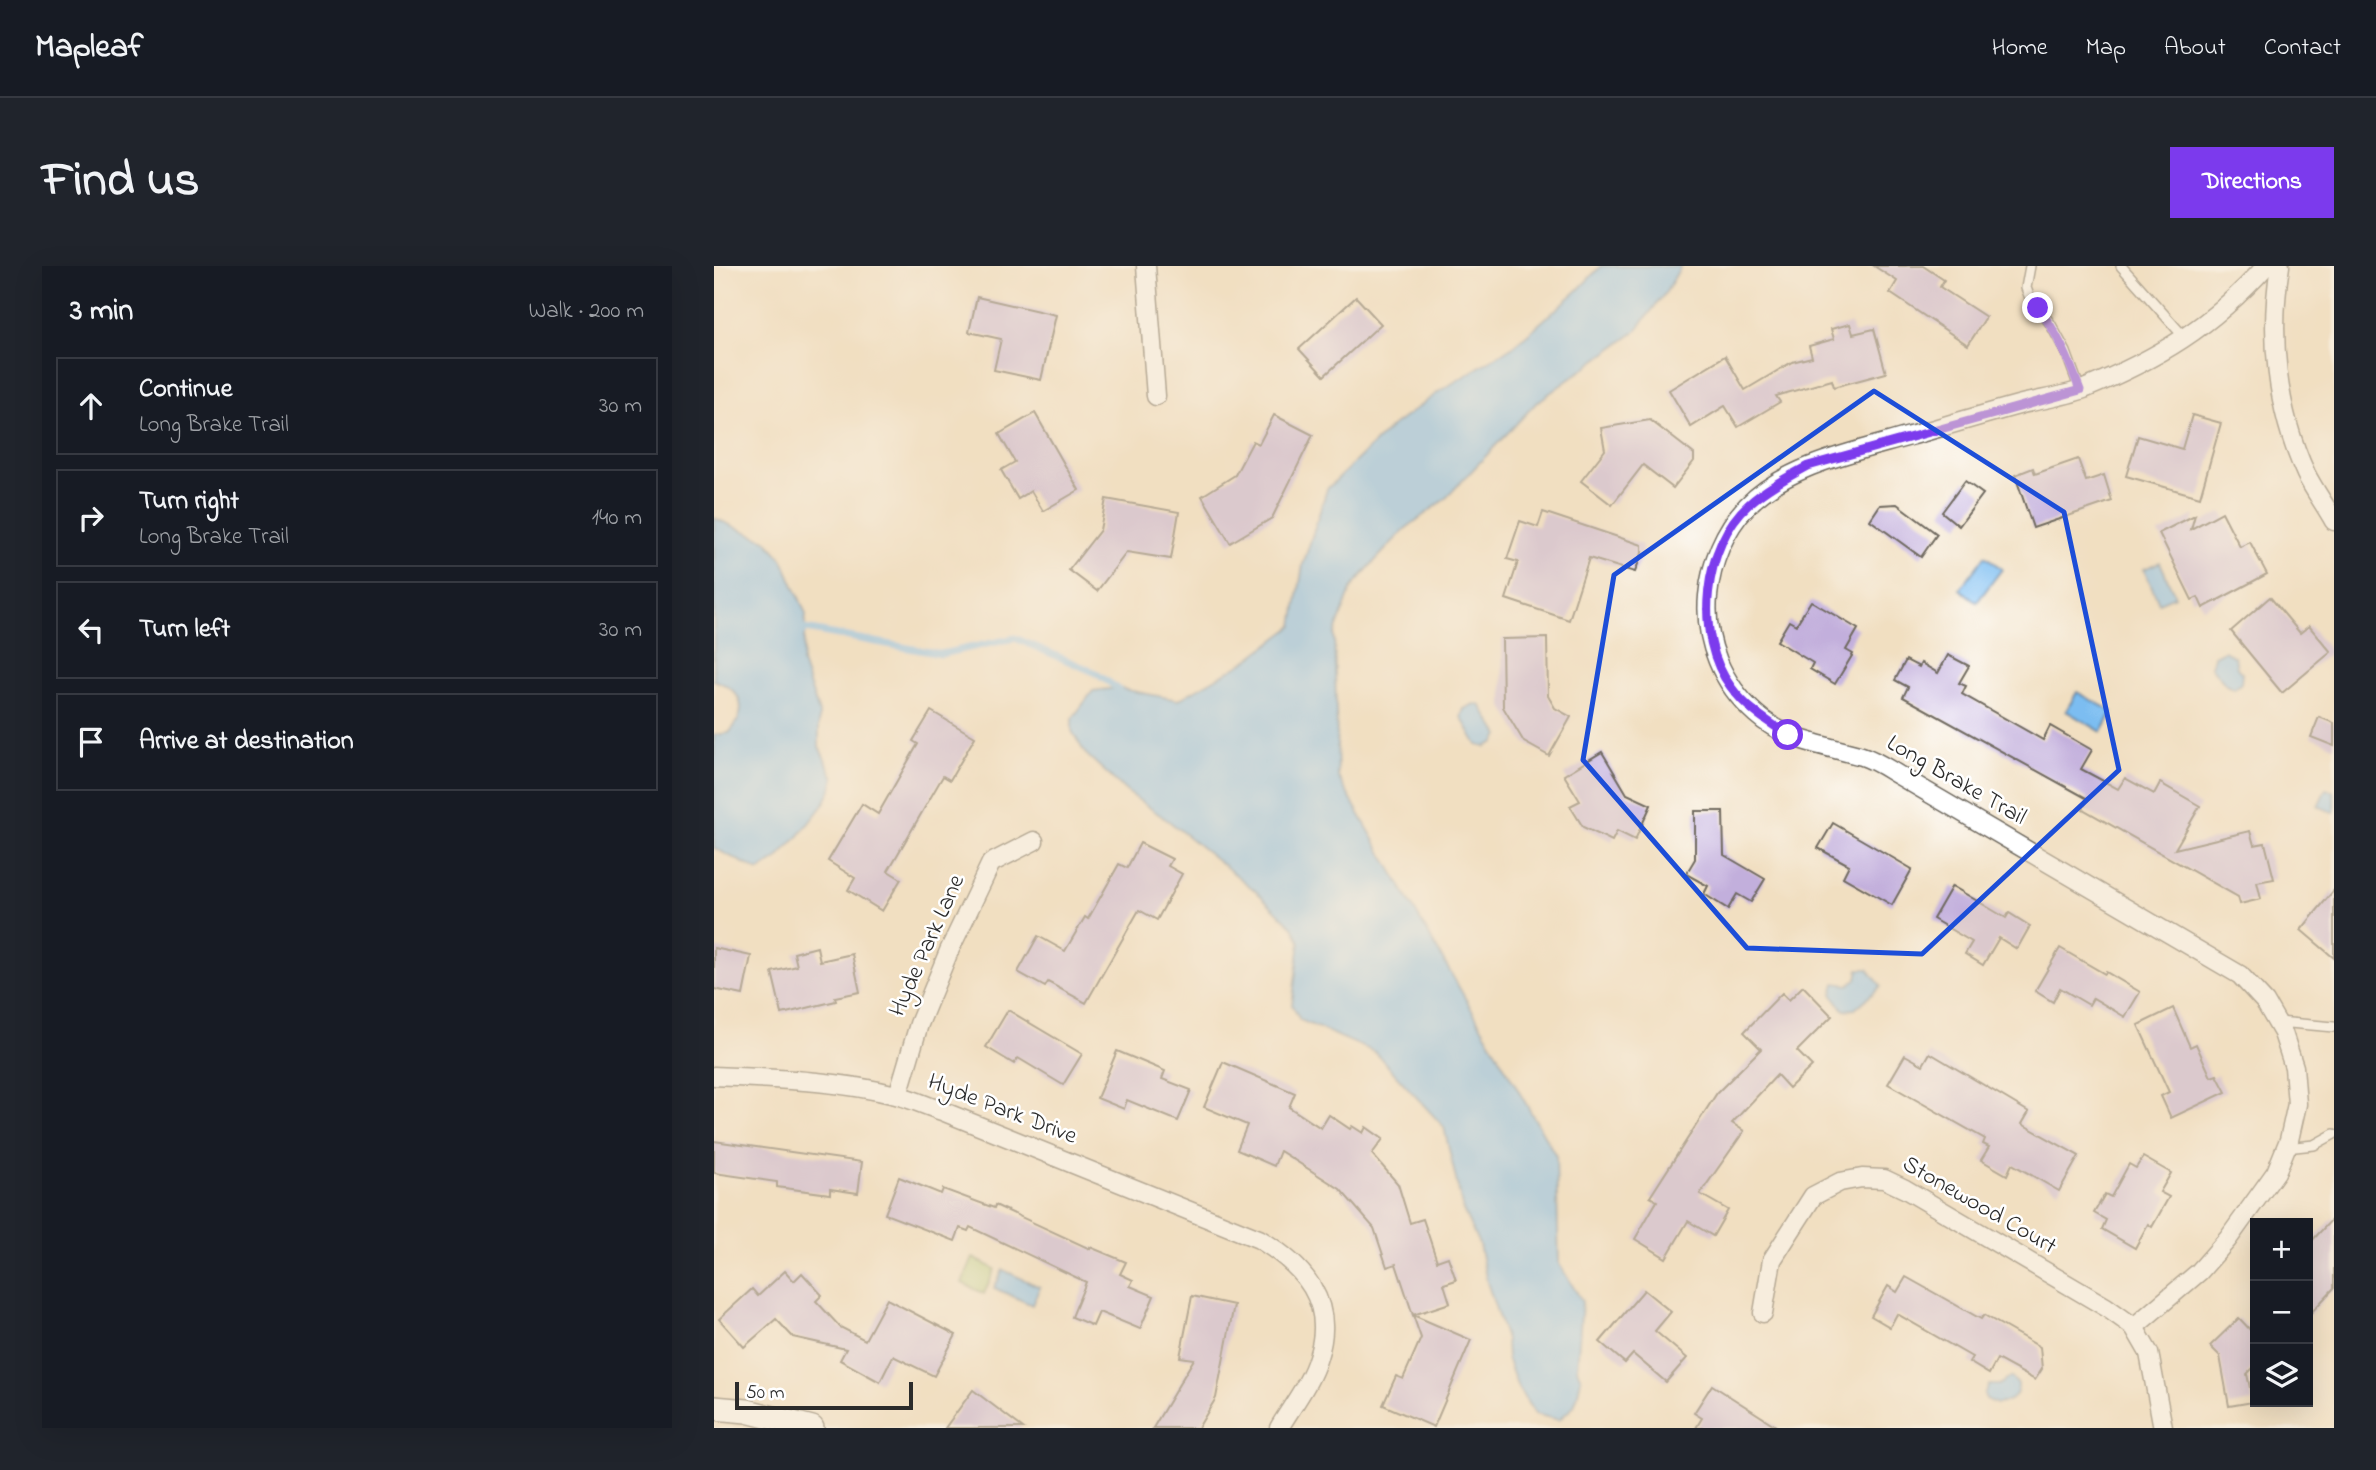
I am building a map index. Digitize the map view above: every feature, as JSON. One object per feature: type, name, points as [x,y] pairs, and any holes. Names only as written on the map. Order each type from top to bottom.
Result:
[{"type":"street","points":[[1146,266],[1156,396]]},
{"type":"street","name":"Long Brake Trail","points":[[2134,1327],[2199,1272],[2228,1239],[2276,1172],[2286,1148],[2297,1104],[2294,1068],[2283,1033],[2265,1002],[2240,975],[1865,757],[1825,748],[1788,735],[1756,714],[1729,686],[1713,650],[1707,612],[1710,573],[1725,537],[1747,505],[1808,466],[2080,390],[2144,363],[2200,329],[2266,266]]},
{"type":"street","points":[[2280,266],[2274,303],[2276,362],[2286,418],[2306,473],[2334,521]]},
{"type":"street","name":"Hyde Park Lane","points":[[898,1096],[919,1024],[948,951],[991,863],[1034,841]]},
{"type":"street","name":"Hyde Park Drive","points":[[714,1076],[841,1084],[898,1096],[943,1111],[1259,1239],[1283,1254],[1302,1271],[1319,1300],[1325,1331],[1318,1360],[1279,1428]]},
{"type":"street","name":"Stonewood Court","points":[[1763,1313],[1772,1260],[1813,1196],[1840,1182],[1862,1178],[1884,1179],[2094,1300],[2134,1327],[2149,1353],[2163,1428]]},
{"type":"street","points":[[714,1408],[747,1411],[812,1428]]},
{"type":"lane","points":[[2030,266],[2026,288],[2030,298],[2050,323],[2066,352],[2080,390]]},
{"type":"lane","points":[[2121,266],[2185,338]]},
{"type":"lane","points":[[2276,1022],[2334,1028]]},
{"type":"lane","points":[[2286,1148],[2314,1144],[2334,1134]]},
{"type":"highlighted area","points":[[1874,391],[2064,512],[2119,770],[1922,954],[1747,948],[1583,760],[1614,575]]},
{"type":"green space","points":[[973,1258],[995,1269],[984,1294],[962,1283]]},
{"type":"water","points":[[1601,266],[1681,266],[1666,292],[1635,332],[1536,403],[1445,499],[1405,529],[1370,566],[1352,587],[1334,635],[1338,777],[1556,1156],[1559,1264],[1582,1301],[1577,1368],[1581,1379],[1574,1406],[1559,1420],[1535,1414],[1518,1388],[1507,1358],[1506,1340],[1487,1282],[1479,1244],[1463,1210],[1444,1127],[1375,1052],[1300,1020],[1292,1005],[1300,942],[1294,928],[1257,892],[1170,822],[1126,791],[1085,753],[1072,731],[1072,719],[1093,691],[1117,688],[1178,700],[1249,659],[1293,626],[1303,565],[1327,489],[1390,428],[1440,391],[1515,345],[1577,291]]},
{"type":"water","points":[[714,518],[766,540],[783,560],[806,614],[802,663],[819,713],[819,747],[834,778],[823,805],[797,838],[777,859],[759,871],[714,848],[714,735],[729,733],[736,725],[741,709],[737,695],[724,684],[714,680]]},
{"type":"water","points":[[1985,556],[2002,569],[1977,602],[1960,589]]},
{"type":"water","points":[[2160,562],[2175,596],[2159,603],[2144,569]]},
{"type":"water","points":[[2224,651],[2235,657],[2237,668],[2242,673],[2241,683],[2234,689],[2226,685],[2211,667],[2214,656]]},
{"type":"water","points":[[2077,692],[2113,712],[2102,732],[2066,711]]},
{"type":"water","points":[[1474,704],[1480,705],[1499,735],[1495,742],[1485,747],[1477,745],[1461,717],[1464,709]]},
{"type":"water","points":[[2326,789],[2334,792],[2334,813],[2318,806]]},
{"type":"water","points":[[1859,969],[1868,969],[1881,986],[1855,1009],[1844,1010],[1832,994],[1835,983],[1849,985],[1857,979]]},
{"type":"water","points":[[1003,1270],[1040,1287],[1032,1305],[994,1288]]},
{"type":"water","points":[[2010,1377],[2018,1384],[2017,1392],[2012,1398],[1997,1404],[1986,1399],[1984,1394],[1989,1385],[1999,1385]]},
{"type":"building","points":[[1874,266],[1923,266],[1944,280],[1940,287],[1986,317],[1968,345],[1890,293],[1897,281]]},
{"type":"building","points":[[977,297],[1056,315],[1041,380],[994,370],[1001,339],[969,332]]},
{"type":"building","points":[[1356,297],[1381,324],[1324,376],[1299,349]]},
{"type":"building","points":[[1850,324],[1853,334],[1874,329],[1886,373],[1834,387],[1832,380],[1776,396],[1780,402],[1738,427],[1725,406],[1691,427],[1669,390],[1725,356],[1745,390],[1792,362],[1812,357],[1809,346],[1834,339],[1831,329]]},
{"type":"building","points":[[1035,413],[1079,490],[1043,511],[1031,491],[1018,499],[1001,470],[1015,462],[999,434]]},
{"type":"building","points":[[1274,415],[1313,435],[1272,518],[1230,543],[1202,496],[1235,475],[1253,441],[1259,444]]},
{"type":"building","points":[[2192,415],[2221,423],[2200,497],[2126,476],[2138,436],[2182,449]]},
{"type":"building","points":[[1650,420],[1694,454],[1694,461],[1673,488],[1643,465],[1612,505],[1581,481],[1605,450],[1601,428]]},
{"type":"building","points":[[2078,459],[2086,481],[2104,475],[2112,501],[2033,528],[2015,475],[2033,468],[2035,474]]},
{"type":"building","points":[[1965,481],[1983,494],[1959,526],[1942,512]]},
{"type":"building","points":[[1106,499],[1179,512],[1171,559],[1127,552],[1097,591],[1069,570],[1100,530]]},
{"type":"building","points":[[1897,504],[1937,534],[1921,557],[1870,520],[1880,505]]},
{"type":"building","points":[[1543,512],[1642,545],[1635,572],[1589,558],[1569,620],[1506,599],[1518,562],[1507,559],[1520,521],[1538,527]]},
{"type":"building","points":[[2222,512],[2240,547],[2250,542],[2267,574],[2203,608],[2198,597],[2192,600],[2159,533],[2195,515],[2191,529]]},
{"type":"building","points":[[2270,597],[2300,633],[2309,626],[2331,652],[2282,693],[2231,631]]},
{"type":"building","points":[[1811,601],[1858,629],[1846,650],[1853,654],[1835,684],[1810,669],[1813,663],[1777,641],[1789,621],[1796,625]]},
{"type":"building","points":[[1547,638],[1548,696],[1555,708],[1571,717],[1549,756],[1524,742],[1503,707],[1502,639]]},
{"type":"building","points":[[1948,655],[1969,666],[1959,683],[1966,686],[1962,694],[2043,740],[2050,726],[2092,750],[2081,769],[2118,789],[2125,778],[2154,794],[2160,783],[2200,806],[2175,849],[2250,831],[2254,845],[2265,843],[2274,879],[2257,882],[2261,899],[2240,904],[2238,897],[2083,809],[2088,799],[1903,697],[1908,687],[1895,680],[1906,660],[1919,667],[1921,663],[1938,673]]},
{"type":"building","points":[[931,711],[975,737],[950,780],[943,776],[888,871],[901,879],[882,911],[848,890],[855,878],[828,861],[862,804],[878,814],[918,744],[913,741]]},
{"type":"building","points":[[2319,717],[2334,723],[2334,746],[2311,737]]},
{"type":"building","points":[[1602,752],[1627,794],[1651,805],[1635,840],[1617,831],[1612,841],[1583,827],[1570,806],[1580,801],[1564,775]]},
{"type":"building","points":[[1695,811],[1723,811],[1724,855],[1765,879],[1751,902],[1737,894],[1728,909],[1704,894],[1708,886],[1686,874],[1695,859]]},
{"type":"building","points":[[1833,823],[1912,869],[1892,905],[1843,877],[1849,865],[1818,848]]},
{"type":"building","points":[[1140,843],[1172,859],[1168,866],[1182,874],[1157,920],[1139,910],[1086,1003],[1048,982],[1045,987],[1018,972],[1038,936],[1065,951],[1085,917],[1088,919],[1119,864],[1127,868]]},
{"type":"building","points":[[1952,886],[2006,918],[2009,913],[2030,926],[2017,949],[1999,938],[1983,965],[1965,954],[1972,942],[1933,919]]},
{"type":"building","points":[[2334,890],[2334,958],[2301,930]]},
{"type":"building","points":[[817,947],[820,961],[852,954],[860,992],[835,997],[836,1001],[782,1014],[772,972],[797,966],[794,953]]},
{"type":"building","points":[[714,948],[751,956],[743,995],[714,989]]},
{"type":"building","points":[[2060,948],[2140,992],[2125,1017],[2093,998],[2089,1005],[2060,988],[2053,1002],[2035,991]]},
{"type":"building","points":[[1803,986],[1832,1016],[1797,1051],[1812,1066],[1789,1088],[1777,1075],[1732,1123],[1744,1131],[1700,1194],[1728,1210],[1713,1236],[1688,1221],[1666,1258],[1635,1239],[1657,1201],[1650,1197],[1717,1093],[1761,1049],[1744,1032],[1782,993],[1789,1000]]},
{"type":"building","points":[[2173,1008],[2190,1047],[2196,1044],[2211,1077],[2217,1075],[2226,1092],[2171,1118],[2161,1096],[2169,1092],[2138,1025]]},
{"type":"building","points":[[1008,1010],[1082,1054],[1063,1085],[1018,1058],[1014,1064],[986,1047]]},
{"type":"building","points":[[1117,1051],[1165,1071],[1162,1079],[1191,1090],[1178,1121],[1127,1100],[1124,1109],[1097,1098]]},
{"type":"building","points":[[1930,1053],[2029,1112],[2022,1124],[2079,1156],[2059,1191],[2012,1164],[2007,1175],[1981,1160],[1989,1147],[1983,1144],[1985,1139],[1888,1084],[1905,1055],[1923,1065]]},
{"type":"building","points":[[1223,1062],[1295,1093],[1289,1107],[1321,1128],[1329,1115],[1350,1129],[1352,1126],[1363,1133],[1366,1127],[1383,1139],[1372,1154],[1398,1184],[1410,1223],[1423,1219],[1437,1261],[1448,1257],[1456,1280],[1444,1284],[1450,1303],[1413,1315],[1396,1264],[1387,1267],[1374,1228],[1340,1189],[1280,1151],[1274,1166],[1237,1150],[1247,1125],[1204,1107]]},
{"type":"building","points":[[714,1141],[862,1162],[858,1193],[830,1189],[830,1194],[777,1187],[777,1182],[714,1173]]},
{"type":"building","points":[[2143,1157],[2171,1173],[2160,1192],[2169,1197],[2152,1227],[2148,1224],[2135,1248],[2102,1229],[2106,1220],[2094,1213],[2105,1194],[2111,1197],[2129,1164],[2136,1168]]},
{"type":"building","points":[[899,1177],[941,1194],[943,1189],[994,1208],[995,1205],[1090,1249],[1126,1262],[1120,1274],[1133,1280],[1130,1286],[1154,1296],[1140,1329],[1099,1312],[1093,1326],[1072,1317],[1086,1282],[970,1227],[968,1231],[960,1228],[955,1241],[885,1214]]},
{"type":"building","points":[[2334,1217],[2334,1288],[2313,1311],[2313,1281],[2313,1240]]},
{"type":"building","points":[[785,1271],[794,1281],[802,1273],[822,1295],[816,1301],[840,1327],[865,1340],[887,1299],[956,1335],[934,1376],[893,1356],[880,1382],[840,1360],[846,1349],[793,1337],[776,1319],[744,1347],[719,1319],[752,1289],[758,1296]]},
{"type":"building","points":[[1906,1277],[1981,1319],[1984,1315],[2040,1347],[2042,1369],[2035,1380],[1997,1359],[1989,1374],[1969,1362],[1972,1357],[1897,1314],[1890,1327],[1871,1316],[1888,1286],[1897,1292]]},
{"type":"building","points":[[1644,1290],[1671,1312],[1655,1331],[1687,1358],[1666,1382],[1633,1354],[1625,1363],[1600,1342]]},
{"type":"building","points":[[1192,1296],[1234,1305],[1216,1398],[1198,1428],[1153,1428],[1194,1359],[1180,1357]]},
{"type":"building","points":[[1413,1315],[1471,1340],[1434,1427],[1383,1405],[1396,1376],[1403,1379],[1421,1338]]},
{"type":"building","points":[[2239,1318],[2250,1330],[2250,1371],[2247,1374],[2250,1402],[2229,1406],[2220,1356],[2210,1346]]},
{"type":"building","points":[[1712,1385],[1779,1428],[1696,1428],[1702,1418],[1694,1413]]},
{"type":"building","points":[[973,1390],[1023,1428],[945,1428]]},
{"type":"waterway","points":[[800,634],[805,629],[941,654],[1015,638],[1094,672],[1117,688],[1122,695]]},
{"type":"route","points":[[1788,735],[1756,714],[1729,686],[1713,650],[1707,612],[1710,573],[1725,537],[1747,505],[1808,466],[2080,390],[2066,352],[2038,308]]}]
